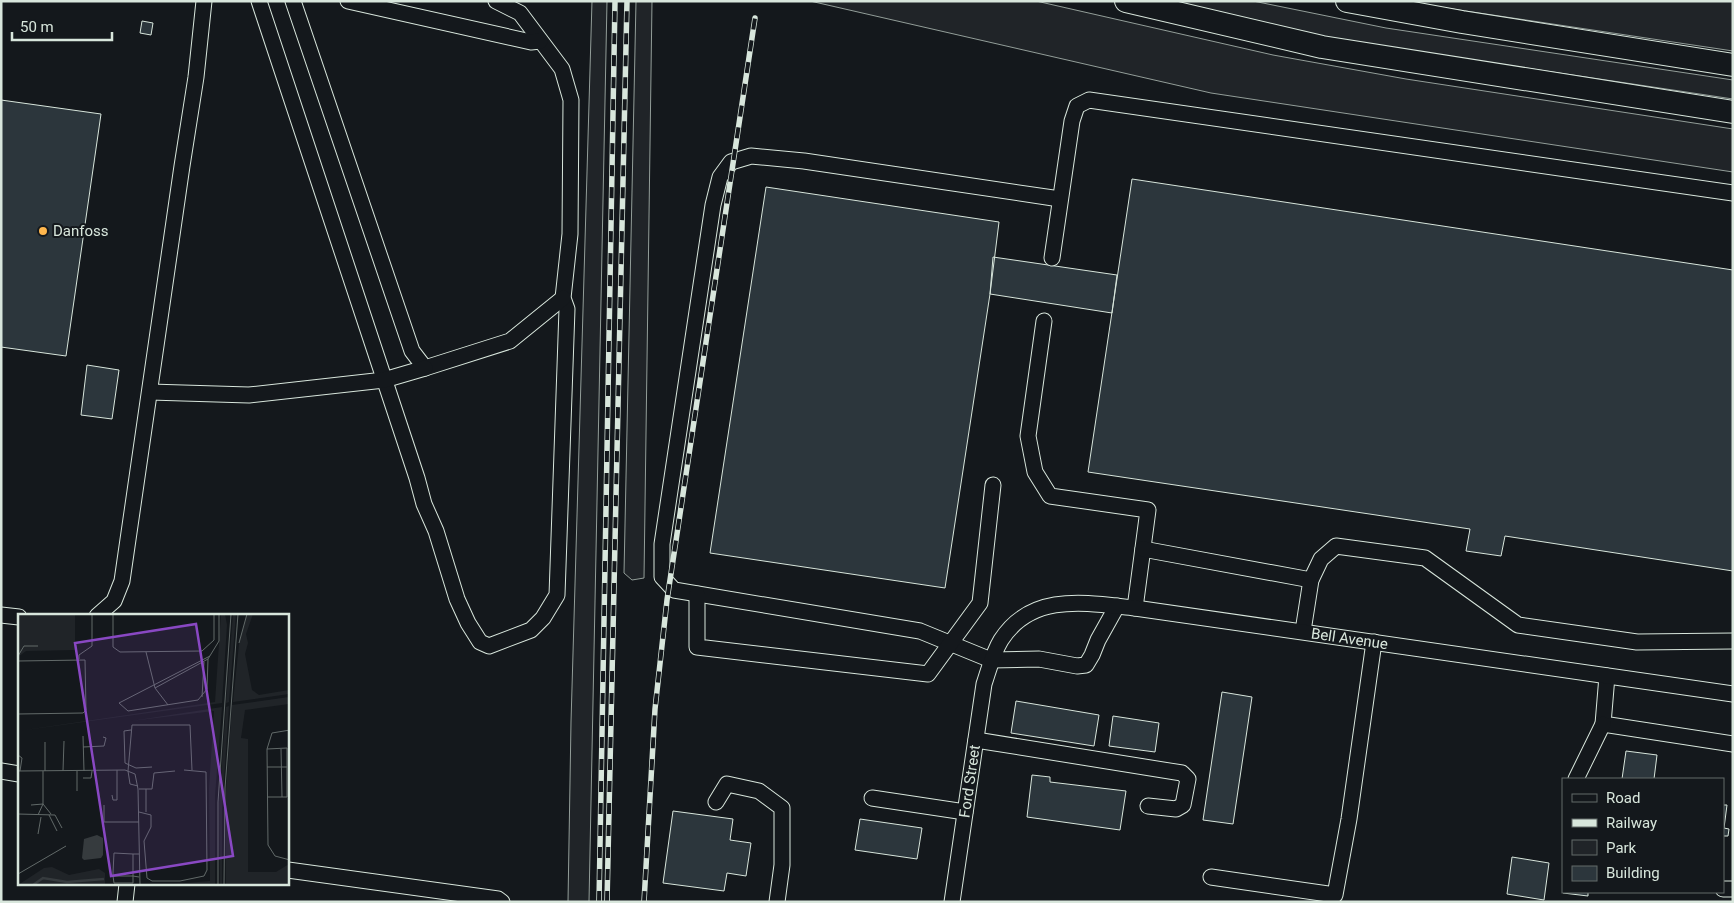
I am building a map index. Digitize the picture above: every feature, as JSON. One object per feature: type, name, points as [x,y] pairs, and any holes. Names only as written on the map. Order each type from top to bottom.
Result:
[{"type":"highway","points":[[1126,1],[1322,47],[1733,112]]},
{"type":"highway","points":[[1347,1],[1462,22],[1733,65]]},
{"type":"street","points":[[99,614],[114,602],[122,581],[196,77],[204,1]]},
{"type":"street","points":[[259,1],[457,599],[468,623],[480,642],[489,646],[531,630],[543,618],[557,596],[567,309],[563,298],[570,234],[571,100],[562,69],[520,13],[496,1]]},
{"type":"street","points":[[293,1],[412,351],[425,368]]},
{"type":"street","points":[[348,1],[531,42],[540,41]]},
{"type":"street","points":[[1052,258],[1072,121],[1077,106],[1089,100],[1733,193]]},
{"type":"street","points":[[1060,199],[804,161],[751,156],[731,162],[720,177],[713,205],[662,544],[662,577],[674,590],[920,631],[991,660],[1039,659],[1077,666],[1086,665],[1117,606]]},
{"type":"street","points":[[150,392],[249,395],[384,380],[510,341],[563,298]]},
{"type":"street","points":[[1044,321],[1028,436],[1035,472],[1050,496],[1148,510],[1135,608]]},
{"type":"street","points":[[697,594],[697,647],[928,674],[980,603],[993,485]]},
{"type":"street","points":[[1303,631],[1311,580],[1321,559],[1336,546],[1425,558],[1518,625],[1637,642],[1733,641]]},
{"type":"street","points":[[1143,549],[1311,580]]},
{"type":"street","name":"Bell Avenue","points":[[991,660],[1010,628],[1022,617],[1038,609],[1059,603],[1082,602],[1303,631],[1733,694]]},
{"type":"street","points":[[1,615],[18,617]]},
{"type":"street","points":[[1211,877],[1335,895],[1349,819],[1374,642]]},
{"type":"street","name":"Ford Street","points":[[952,902],[984,684],[991,660]]},
{"type":"street","points":[[1576,778],[1603,724],[1607,676]]},
{"type":"street","points":[[1603,724],[1733,744]]},
{"type":"street","points":[[976,740],[1182,772],[1188,778],[1183,805],[1176,809],[1148,806]]},
{"type":"street","points":[[1,771],[18,774]]},
{"type":"street","points":[[716,802],[727,784],[759,790],[782,808],[782,865],[777,902]]},
{"type":"street","points":[[872,798],[966,812]]},
{"type":"street","points":[[289,870],[498,899],[502,902]]},
{"type":"street","points":[[122,886],[124,902]]},
{"type":"green space","points":[[592,1],[607,1],[589,902],[568,902],[571,722]]},
{"type":"green space","points":[[636,1],[652,1],[644,578],[632,580],[624,573]]},
{"type":"green space","points":[[810,1],[1036,1],[1273,55],[1406,79],[1733,129],[1733,172],[1211,93]]},
{"type":"green space","points":[[1167,1],[1253,1],[1386,28],[1733,80],[1733,99],[1339,40]]},
{"type":"green space","points":[[1399,1],[1733,1],[1733,51]]},
{"type":"building","points":[[142,21],[153,23],[151,35],[140,33]]},
{"type":"building","name":"Danfoss","points":[[1,100],[101,114],[66,356],[1,347]]},
{"type":"building","points":[[1132,179],[1733,270],[1733,571],[1505,536],[1501,556],[1466,551],[1470,529],[1088,472]]},
{"type":"building","points":[[766,187],[999,222],[990,294],[945,588],[710,553]]},
{"type":"building","points":[[993,257],[1117,275],[1112,313],[990,294]]},
{"type":"building","points":[[87,365],[119,370],[112,419],[81,415]]},
{"type":"building","points":[[1222,692],[1252,697],[1233,824],[1203,820]]},
{"type":"building","points":[[1016,701],[1099,715],[1094,746],[1011,733]]},
{"type":"building","points":[[1113,716],[1159,723],[1155,752],[1109,746]]},
{"type":"building","points":[[1626,751],[1657,755],[1654,778],[1622,778]]},
{"type":"building","points":[[1032,775],[1050,777],[1050,782],[1126,791],[1120,830],[1027,817]]},
{"type":"building","points":[[1724,805],[1727,805],[1724,828]]},
{"type":"building","points":[[673,811],[733,819],[730,840],[751,843],[746,876],[727,873],[724,891],[663,883]]},
{"type":"building","points":[[860,819],[922,828],[917,859],[855,850]]},
{"type":"building","points":[[1724,828],[1729,829],[1728,836],[1724,836]]},
{"type":"building","points":[[1512,857],[1549,863],[1544,900],[1507,894]]},
{"type":"building","points":[[1563,893],[1588,893],[1588,896]]},
{"type":"railway","points":[[599,902],[615,1]]},
{"type":"railway","points":[[607,902],[627,1]]},
{"type":"railway","points":[[644,902],[655,709],[667,600],[755,18]]},
{"type":"place","name":"Danfoss","points":[[43,231]]}]
